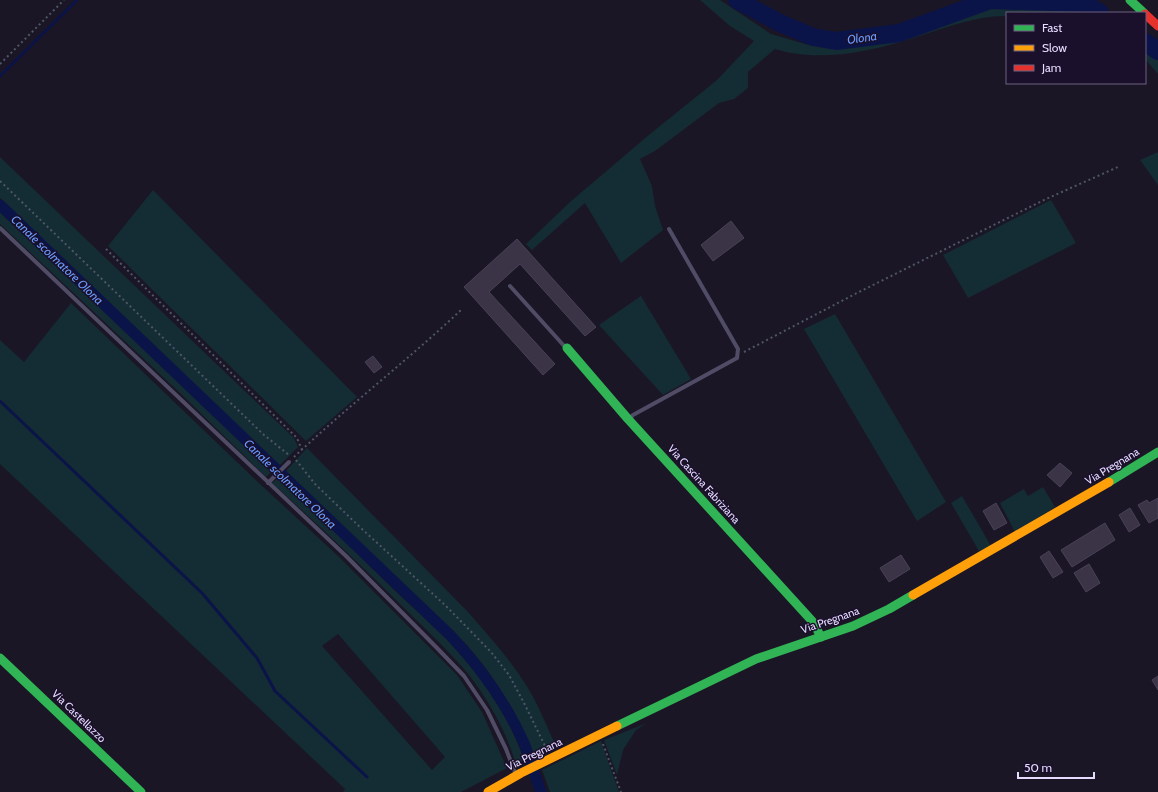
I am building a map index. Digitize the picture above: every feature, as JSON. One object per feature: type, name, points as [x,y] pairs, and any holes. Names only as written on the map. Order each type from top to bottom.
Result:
[{"type":"street","points":[[1130,0],[1142,12]]},
{"type":"street","points":[[1146,16],[1158,26]]},
{"type":"street","name":"Via Cascina Fabriziana","points":[[567,348],[628,419],[813,622],[821,637]]},
{"type":"street","name":"Via Pregnana","points":[[481,792],[756,659],[853,626],[889,610],[1085,497],[1158,452]]},
{"type":"street","name":"Via Castellazzo","points":[[0,658],[141,792]]},
{"type":"street","name":"Via Pregnana","points":[[488,792],[498,785]]},
{"type":"lane","points":[[0,228],[346,556],[464,676],[487,710],[519,774]]},
{"type":"lane","points":[[628,419],[737,358],[738,349],[669,229]]},
{"type":"lane","points":[[510,286],[567,348]]},
{"type":"lane","points":[[268,483],[289,462]]},
{"type":"path","points":[[0,64],[64,0]]},
{"type":"path","points":[[737,358],[749,349],[857,293],[1046,199],[1118,166]]},
{"type":"path","points":[[0,181],[264,435],[294,457],[315,484],[446,606],[491,652],[509,675],[524,703],[548,760]]},
{"type":"path","points":[[106,250],[298,438],[302,450]]},
{"type":"path","points":[[294,457],[461,310]]},
{"type":"path","points":[[600,735],[621,792]]},
{"type":"shaded area","points":[[700,0],[720,0],[771,34],[809,45],[834,49],[902,37],[991,7],[1085,12],[1006,12],[1006,16],[981,18],[891,45],[858,52],[807,55],[775,49],[748,72],[748,88],[734,99],[719,103],[655,151],[640,159],[652,186],[655,206],[663,230],[621,263],[585,203],[532,250],[526,244],[570,202],[650,134],[717,80],[754,41],[730,26]]},
{"type":"shaded area","points":[[1146,50],[1158,57],[1158,74],[1146,60]]},
{"type":"shaded area","points":[[1158,152],[1158,185],[1140,160]]},
{"type":"shaded area","points":[[0,157],[294,438],[298,447],[279,466],[0,198]]},
{"type":"shaded area","points":[[153,190],[357,397],[306,441],[108,246]]},
{"type":"shaded area","points":[[1051,200],[1076,243],[968,298],[943,255]]},
{"type":"shaded area","points":[[0,212],[205,408],[273,470],[266,477],[178,391],[0,224]]},
{"type":"shaded area","points":[[641,296],[691,379],[663,395],[599,325]]},
{"type":"shaded area","points":[[71,303],[260,484],[337,555],[457,675],[482,712],[507,768],[461,792],[343,792],[345,789],[0,464],[0,340],[24,362]],"holes":[[[338,634],[445,757],[432,770],[322,646]]]},
{"type":"shaded area","points":[[835,314],[946,502],[917,521],[804,329]]},
{"type":"shaded area","points":[[307,448],[468,612],[500,648],[532,695],[556,746],[535,756],[512,708],[488,671],[467,645],[285,472]]},
{"type":"shaded area","points":[[278,478],[458,651],[500,709],[507,721],[524,760],[516,765],[512,752],[495,714],[480,690],[464,669],[440,643],[367,572],[272,483]]},
{"type":"shaded area","points":[[1043,487],[1055,507],[1015,532],[1000,503],[1024,489],[1028,496]]},
{"type":"shaded area","points":[[962,496],[991,546],[979,551],[951,503]]},
{"type":"shaded area","points":[[647,723],[636,730],[623,750],[617,775],[604,740]]},
{"type":"shaded area","points":[[601,741],[619,792],[550,792],[542,770]]},
{"type":"building","points":[[731,221],[744,238],[713,261],[701,245]]},
{"type":"building","points":[[517,239],[596,327],[585,336],[520,264],[489,292],[555,364],[543,375],[464,287]]},
{"type":"building","points":[[373,356],[382,367],[374,373],[365,362]]},
{"type":"building","points":[[1060,463],[1072,473],[1060,487],[1047,475]]},
{"type":"building","points":[[1158,498],[1158,518],[1149,523],[1138,505],[1147,500],[1149,503]]},
{"type":"building","points":[[996,503],[1007,523],[994,530],[983,511]]},
{"type":"building","points":[[1130,508],[1140,525],[1129,532],[1119,515]]},
{"type":"building","points":[[1105,523],[1115,540],[1072,567],[1061,550]]},
{"type":"building","points":[[1049,551],[1063,572],[1053,578],[1040,557]]},
{"type":"building","points":[[901,555],[910,569],[889,582],[880,568]]},
{"type":"building","points":[[1089,564],[1100,583],[1086,592],[1074,573]]},
{"type":"building","points":[[1158,676],[1158,690],[1152,680]]},
{"type":"waterway","points":[[0,76],[77,0]]},
{"type":"waterway","name":"Olona","points":[[737,0],[780,23],[813,37],[836,41],[899,33],[990,0]]},
{"type":"waterway","name":"Olona","points":[[991,0],[1084,3],[1098,12]]},
{"type":"waterway","name":"Olona","points":[[1146,43],[1158,51]]},
{"type":"waterway","name":"Canale scolmatore Olona","points":[[0,205],[451,636],[483,673],[501,700],[524,743],[541,792]]},
{"type":"waterway","points":[[0,401],[202,593],[257,658],[275,691],[367,777]]},
{"type":"traffic: fast","points":[[1130,0],[1143,12]]},
{"type":"traffic: fast","points":[[567,348],[628,419],[813,622],[821,637]]},
{"type":"traffic: fast","points":[[1109,482],[1158,452]]},
{"type":"traffic: fast","points":[[617,726],[756,659],[853,626],[889,609],[913,595]]},
{"type":"traffic: fast","points":[[0,658],[141,792]]},
{"type":"traffic: slow","points":[[913,595],[1109,482]]},
{"type":"traffic: slow","points":[[488,792],[521,773],[617,726]]},
{"type":"traffic: jam","points":[[1146,15],[1158,26]]}]
